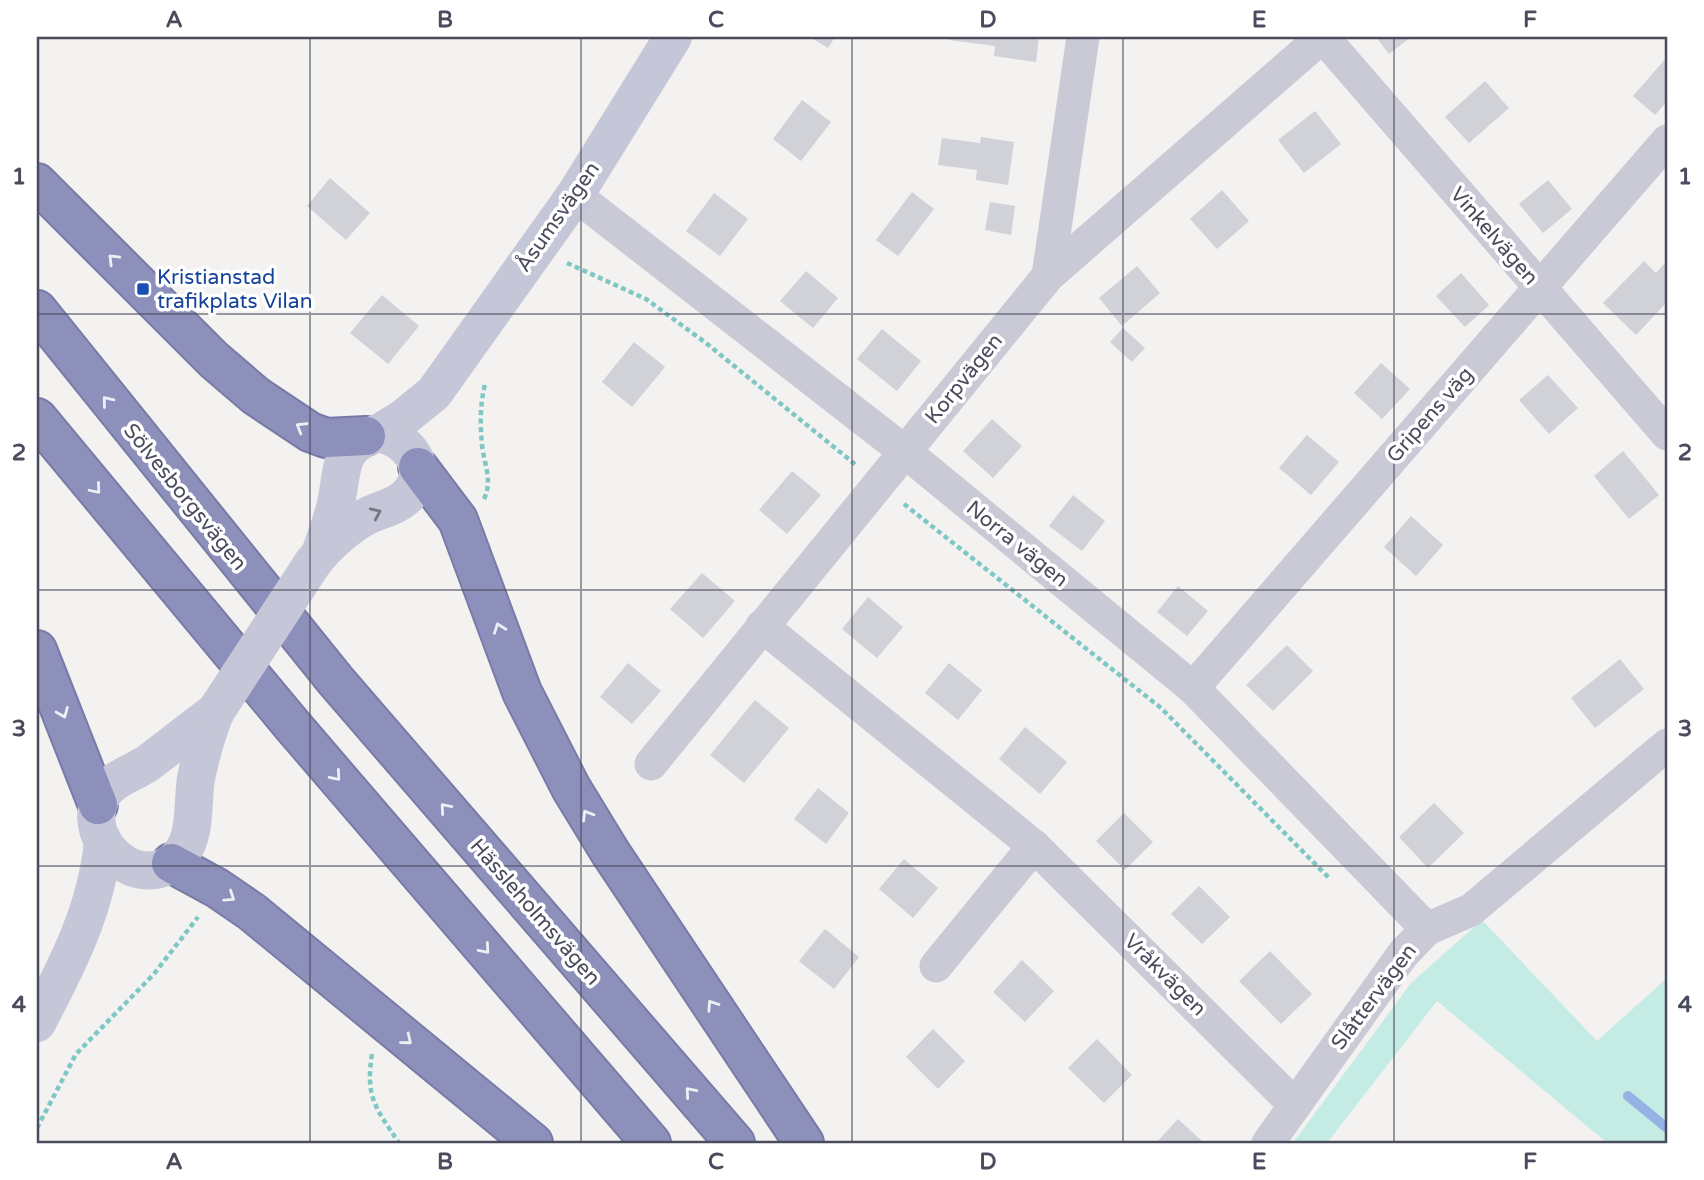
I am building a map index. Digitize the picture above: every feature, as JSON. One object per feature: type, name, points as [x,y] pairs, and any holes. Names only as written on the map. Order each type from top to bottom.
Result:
[{"type":"highway","points":[[37,183],[214,360],[256,396],[298,426],[318,435],[345,439],[372,435]]},
{"type":"highway","name":"Sölvesborgsvägen","points":[[37,310],[336,681]]},
{"type":"highway","points":[[37,418],[292,725],[652,1143]]},
{"type":"highway","points":[[417,463],[458,520],[522,692],[571,788],[610,852],[804,1143]]},
{"type":"highway","points":[[37,650],[101,823]]},
{"type":"highway","name":"Hässleholmsvägen","points":[[336,681],[735,1143]]},
{"type":"highway","points":[[160,868],[217,888],[287,939],[533,1143]]},
{"type":"main road","name":"Åsumsvägen","points":[[317,558],[335,507],[345,456],[353,444],[402,419],[434,393],[587,204],[673,37]]},
{"type":"main road","name":"Åsumsvägen","points":[[317,558],[366,517],[408,495],[416,481],[417,463],[434,393]]},
{"type":"main road","points":[[372,435],[401,441],[417,463]]},
{"type":"main road","points":[[71,958],[188,842],[196,779],[209,721],[317,558]]},
{"type":"main road","points":[[37,1023],[71,958],[100,877],[102,796],[117,780],[209,721]]},
{"type":"main road","points":[[101,823],[121,863],[160,868]]},
{"type":"street","points":[[1048,276],[1083,37]]},
{"type":"street","name":"Korpvägen","points":[[651,764],[1048,276],[1322,37]]},
{"type":"street","name":"Vinkelvägen","points":[[1322,37],[1667,434]]},
{"type":"street","name":"Gripens väg","points":[[1193,688],[1667,141]]},
{"type":"street","name":"Norra vägen","points":[[587,204],[904,451],[1193,688],[1427,929]]},
{"type":"street","name":"Vråkvägen","points":[[762,626],[1034,846],[1295,1105]]},
{"type":"street","name":"Slåttervägen","points":[[1268,1143],[1402,954],[1427,929],[1471,910],[1667,745]]},
{"type":"street","points":[[936,967],[1034,846]]},
{"type":"path","points":[[558,274],[566,263],[587,204]]},
{"type":"path","points":[[566,263],[646,299],[706,342],[1161,708],[1333,883]]},
{"type":"path","points":[[458,520],[478,508],[486,496],[489,476],[482,448],[479,408],[487,377]]},
{"type":"path","points":[[37,1128],[76,1054],[154,974],[217,888]]},
{"type":"path","points":[[373,1051],[368,1080],[370,1092],[399,1143]]},
{"type":"green space","points":[[1482,920],[1597,1041],[1667,978],[1667,1143],[1607,1143],[1437,1001],[1327,1143],[1293,1143],[1411,983]]},
{"type":"building","points":[[810,37],[835,37],[828,48]]},
{"type":"building","points":[[949,37],[1039,37],[1036,62],[994,56],[995,46],[949,40]]},
{"type":"building","points":[[1376,37],[1411,37],[1389,54]]},
{"type":"building","points":[[1667,57],[1667,101],[1655,115],[1633,96]]},
{"type":"building","points":[[1485,81],[1509,108],[1469,143],[1445,117]]},
{"type":"building","points":[[802,100],[831,122],[801,161],[773,139]]},
{"type":"building","points":[[1315,111],[1341,144],[1304,173],[1278,140]]},
{"type":"building","points":[[981,137],[1014,142],[1008,185],[976,180],[977,170],[938,165],[942,138],[980,143]]},
{"type":"building","points":[[330,178],[370,213],[346,240],[307,206]]},
{"type":"building","points":[[1548,180],[1572,209],[1543,233],[1519,204]]},
{"type":"building","points":[[1222,190],[1249,221],[1217,249],[1190,219]]},
{"type":"building","points":[[912,192],[934,209],[898,256],[876,240]]},
{"type":"building","points":[[714,193],[748,219],[720,256],[686,231]]},
{"type":"building","points":[[990,202],[1015,206],[1011,235],[985,230]]},
{"type":"building","points":[[1644,261],[1656,273],[1667,261],[1667,302],[1636,335],[1603,303]]},
{"type":"building","points":[[1137,266],[1160,293],[1122,326],[1099,298]]},
{"type":"building","points":[[806,271],[838,298],[813,328],[780,301]]},
{"type":"building","points":[[1461,273],[1489,305],[1465,327],[1436,296]]},
{"type":"building","points":[[382,295],[419,326],[388,364],[350,333]]},
{"type":"building","points":[[1123,328],[1145,348],[1132,362],[1110,342]]},
{"type":"building","points":[[882,329],[921,361],[897,391],[857,359]]},
{"type":"building","points":[[634,342],[665,367],[632,407],[602,382]]},
{"type":"building","points":[[1381,363],[1410,389],[1382,419],[1354,393]]},
{"type":"building","points":[[1548,375],[1578,408],[1549,434],[1519,400]]},
{"type":"building","points":[[992,419],[1022,446],[993,478],[963,451]]},
{"type":"building","points":[[1307,435],[1339,462],[1311,495],[1279,468]]},
{"type":"building","points":[[1623,451],[1659,495],[1629,519],[1594,476]]},
{"type":"building","points":[[792,471],[821,495],[787,534],[759,510]]},
{"type":"building","points":[[1073,495],[1105,521],[1082,551],[1049,526]]},
{"type":"building","points":[[1411,516],[1443,545],[1416,576],[1384,547]]},
{"type":"building","points":[[702,573],[735,601],[703,638],[670,609]]},
{"type":"building","points":[[1178,586],[1208,611],[1187,636],[1157,612]]},
{"type":"building","points":[[868,597],[903,627],[877,658],[842,629]]},
{"type":"building","points":[[1287,645],[1313,671],[1273,711],[1246,685]]},
{"type":"building","points":[[1620,659],[1644,689],[1595,728],[1571,698]]},
{"type":"building","points":[[628,663],[661,691],[632,724],[600,697]]},
{"type":"building","points":[[949,663],[982,690],[958,720],[925,693]]},
{"type":"building","points":[[755,700],[789,728],[744,783],[710,755]]},
{"type":"building","points":[[1025,727],[1067,762],[1040,794],[999,759]]},
{"type":"building","points":[[818,788],[849,813],[826,844],[794,819]]},
{"type":"building","points":[[1434,803],[1464,833],[1428,868],[1399,837]]},
{"type":"building","points":[[1124,813],[1153,842],[1125,870],[1096,841]]},
{"type":"building","points":[[904,859],[938,888],[913,918],[879,889]]},
{"type":"building","points":[[1199,886],[1230,917],[1202,944],[1171,914]]},
{"type":"building","points":[[825,929],[859,957],[834,989],[799,961]]},
{"type":"building","points":[[1270,951],[1312,994],[1281,1024],[1239,981]]},
{"type":"building","points":[[1022,960],[1054,991],[1025,1022],[993,992]]},
{"type":"building","points":[[933,1029],[965,1061],[938,1089],[906,1057]]},
{"type":"building","points":[[1097,1039],[1132,1075],[1104,1103],[1068,1068]]},
{"type":"building","points":[[1178,1119],[1204,1143],[1156,1143]]},
{"type":"waterway","points":[[1628,1096],[1667,1128]]},
{"type":"place","name":"Kristianstad trafikplats Vilan","points":[[143,289]]}]
